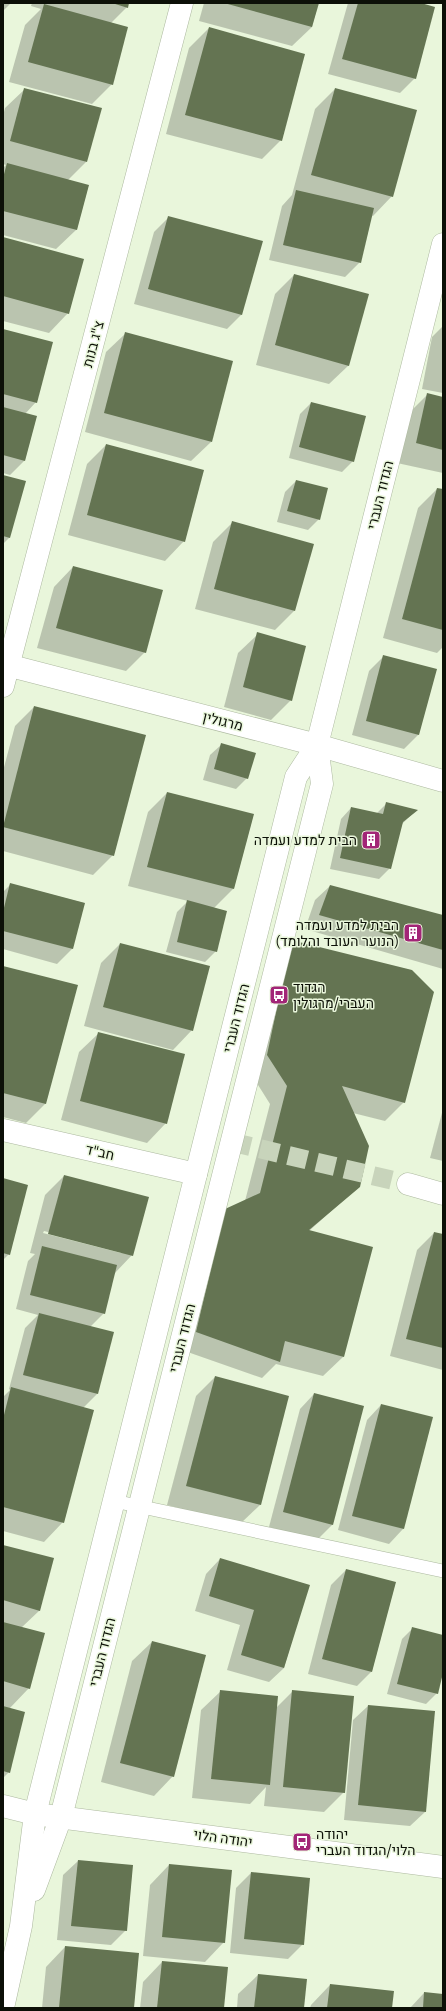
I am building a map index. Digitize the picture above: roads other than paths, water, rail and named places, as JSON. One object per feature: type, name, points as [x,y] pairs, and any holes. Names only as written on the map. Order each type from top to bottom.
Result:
[{"type":"street","name":"צ\"ג בנות","points":[[5,672],[182,3]]},
{"type":"street","name":"הגדוד העברי","points":[[3,2008],[20,1926],[35,1814],[296,777],[317,745],[443,244]]},
{"type":"street","name":"מרגולין","points":[[5,672],[317,745],[443,781]]},
{"type":"street","name":"הגדוד העברי","points":[[20,1926],[61,1816],[322,784],[317,745]]},
{"type":"street","name":"חב\"ד","points":[[3,1130],[196,1174]]},
{"type":"street","points":[[408,1184],[443,1194]]},
{"type":"street","name":"יהודה הלוי","points":[[3,1806],[35,1814],[61,1816],[443,1867]]},
{"type":"lane","points":[[114,1501],[443,1571]]},
{"type":"tunnel","points":[[232,1142],[408,1184]]},
{"type":"place","name":"הבית למדע ועמדה","points":[[371,840]]},
{"type":"place","name":"הבית למדע ועמדה (הנוער העובד והלומד)","points":[[413,933]]},
{"type":"place","name":"הגדוד העברי/מרגולין","points":[[279,995]]},
{"type":"place","name":"יהודה הלוי/הגדוד העברי","points":[[302,1842]]}]
